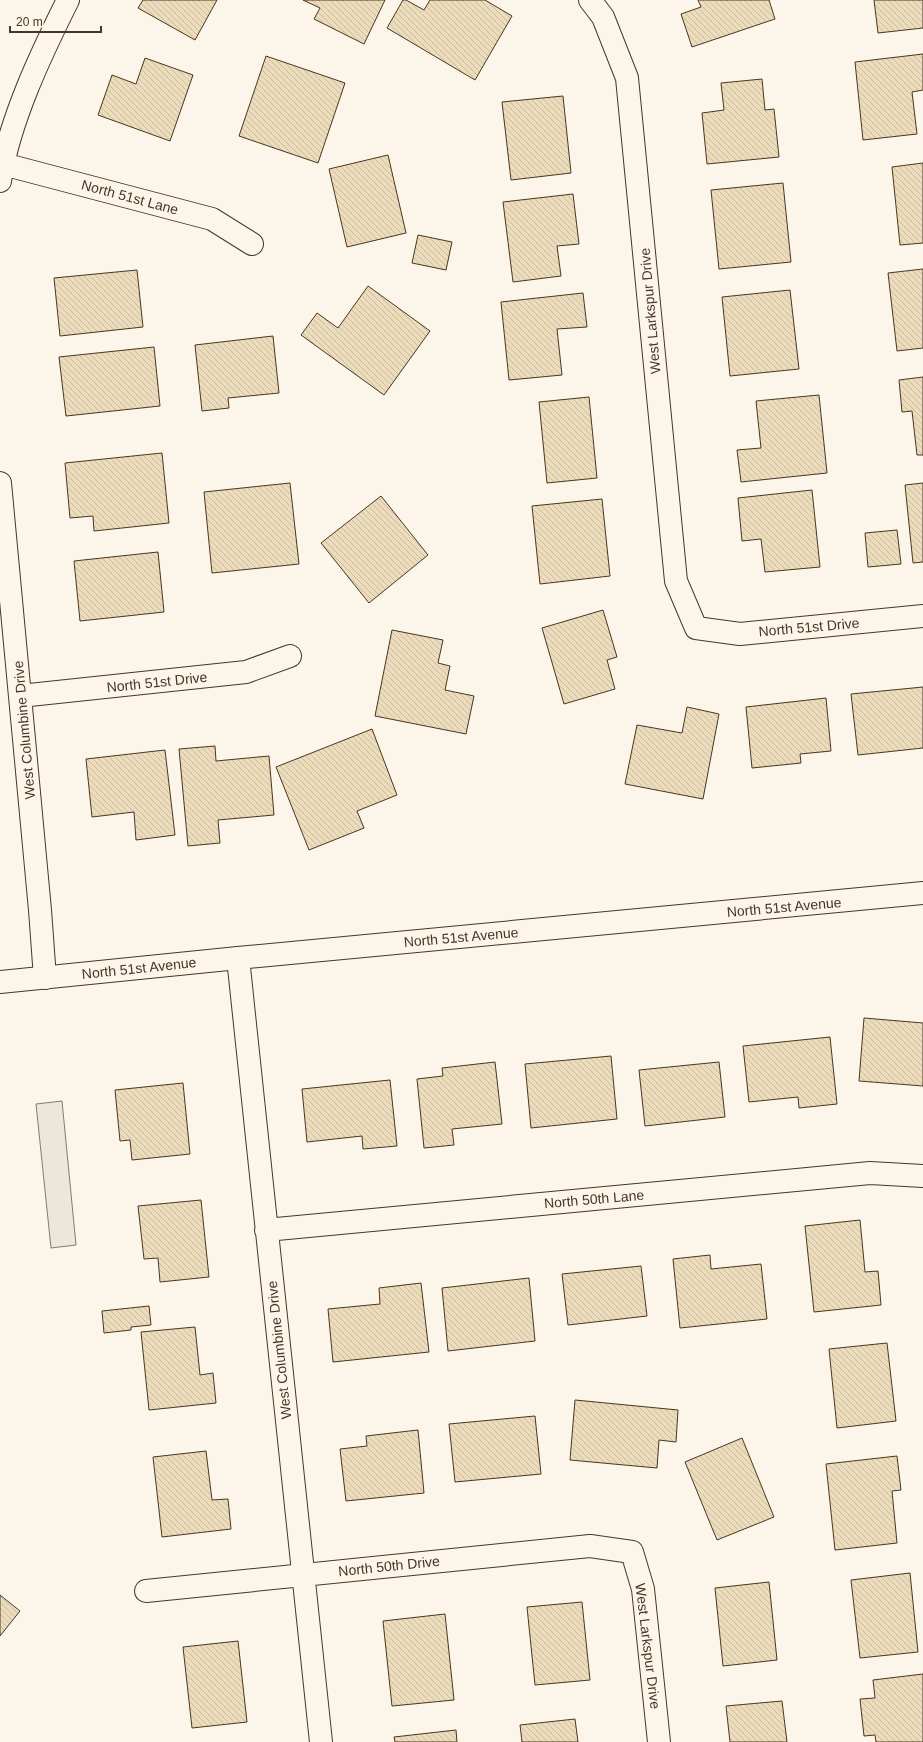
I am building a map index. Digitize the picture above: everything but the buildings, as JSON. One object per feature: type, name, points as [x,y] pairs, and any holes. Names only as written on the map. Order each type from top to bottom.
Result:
[{"type":"street","points":[[1,173],[16,121],[41,54],[68,0]]},
{"type":"street","name":"West Larkspur Drive","points":[[590,0],[603,17],[627,78],[676,581],[696,628]]},
{"type":"street","name":"North 51st Lane","points":[[1,173],[212,219],[252,244]]},
{"type":"street","name":"West Columbine Drive","points":[[0,483],[40,910],[44,978]]},
{"type":"street","name":"North 51st Drive","points":[[696,628],[740,634],[923,616]]},
{"type":"street","name":"North 51st Drive","points":[[20,696],[246,672],[290,656]]},
{"type":"street","name":"North 51st Avenue","points":[[0,982],[923,893]]},
{"type":"street","name":"West Columbine Drive","points":[[238,958],[320,1742]]},
{"type":"street","name":"North 50th Lane","points":[[266,1230],[870,1173],[923,1176]]},
{"type":"street","name":"North 50th Drive","points":[[146,1591],[590,1546],[632,1552]]},
{"type":"street","name":"West Larkspur Drive","points":[[632,1552],[643,1589],[659,1742]]},
{"type":"shaded area","points":[[62,1101],[76,1245],[51,1248],[36,1104]]}]
